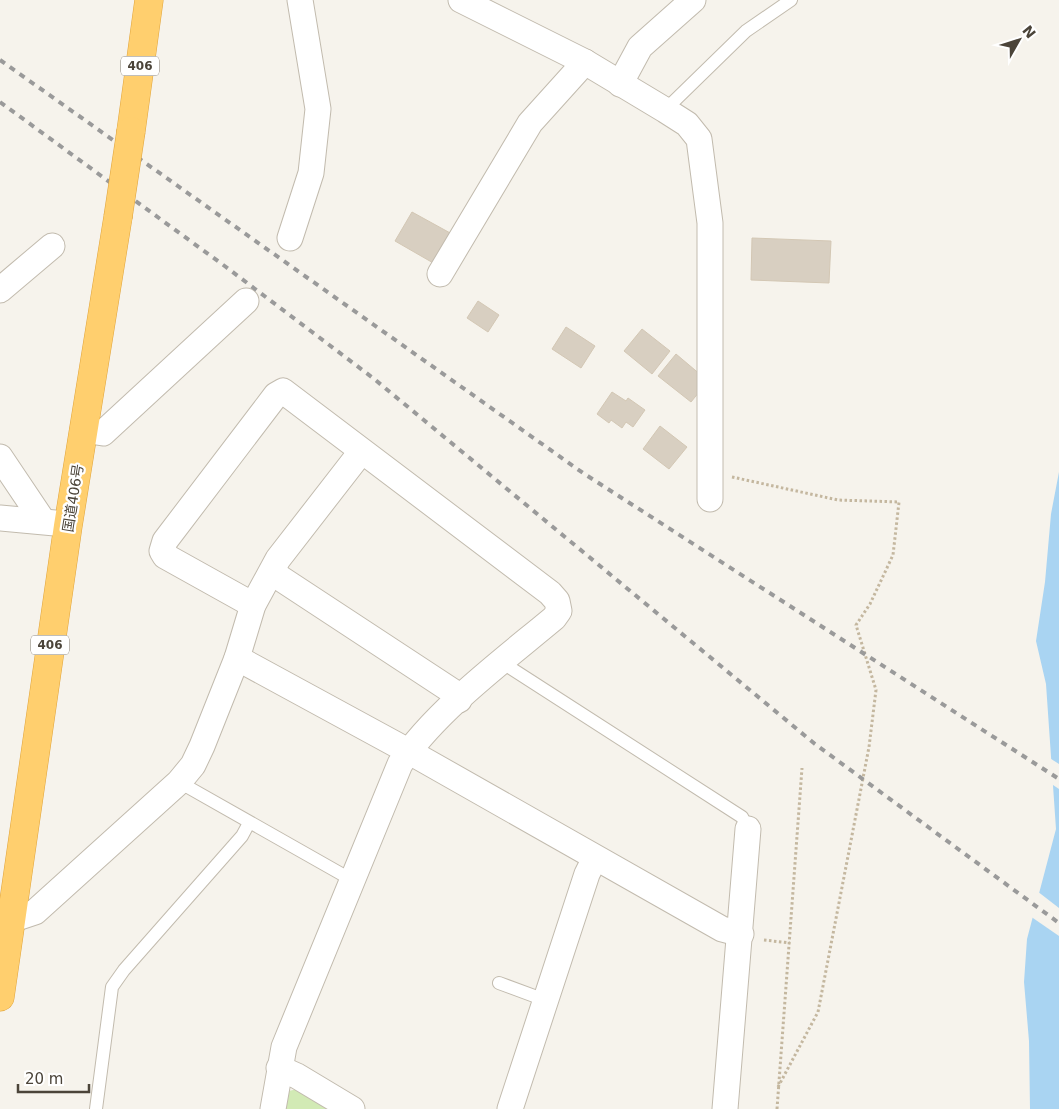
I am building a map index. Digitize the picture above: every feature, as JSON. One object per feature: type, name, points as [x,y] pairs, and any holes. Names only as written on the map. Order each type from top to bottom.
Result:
[{"type":"highway","name":"国道406号","points":[[0,996],[11,920],[56,523],[83,430],[131,132],[148,0]]},
{"type":"street","points":[[290,238],[311,173],[318,109],[300,0]]},
{"type":"street","points":[[461,0],[585,62],[686,124],[699,139],[710,223],[710,499]]},
{"type":"street","points":[[620,84],[640,47],[693,0]]},
{"type":"street","points":[[440,274],[530,123],[585,62]]},
{"type":"street","points":[[0,290],[52,246]]},
{"type":"street","points":[[83,430],[103,433],[246,301]]},
{"type":"street","points":[[253,605],[165,556],[162,551],[165,541],[276,395],[282,391],[550,593],[557,602],[559,611],[554,618],[458,700],[408,751],[400,764],[284,1047],[273,1109]]},
{"type":"street","points":[[11,920],[34,912],[179,782],[193,765],[237,658],[253,605],[278,559],[361,452]]},
{"type":"street","points":[[0,457],[56,523]]},
{"type":"street","points":[[0,518],[56,523]]},
{"type":"street","points":[[271,575],[280,578],[452,691],[458,700]]},
{"type":"street","points":[[237,658],[408,751],[722,928],[751,937]]},
{"type":"street","points":[[725,1109],[751,937],[748,829]]},
{"type":"street","points":[[510,1109],[587,874],[596,858]]},
{"type":"street","points":[[279,1068],[297,1076],[352,1109]]},
{"type":"lane","points":[[665,110],[746,31],[791,0]]},
{"type":"lane","points":[[503,661],[742,817],[748,829]]},
{"type":"lane","points":[[179,782],[352,880]]},
{"type":"lane","points":[[96,1109],[112,987],[124,970],[242,836],[249,823]]},
{"type":"lane","points":[[499,984],[545,1000]]},
{"type":"path","points":[[710,472],[838,500],[899,502],[893,555],[870,604],[856,625],[876,690],[870,747],[818,1012],[778,1087]]},
{"type":"path","points":[[776,1109],[802,768]]},
{"type":"path","points":[[751,937],[790,943]]},
{"type":"green space","points":[[298,1089],[332,1109],[282,1109],[284,1092]]},
{"type":"water","points":[[1059,472],[1059,1109],[1030,1109],[1029,1041],[1024,982],[1027,939],[1056,829],[1046,684],[1036,641],[1045,582],[1051,514]]},
{"type":"pier","points":[[1048,757],[1059,764],[1059,789],[1050,783]]},
{"type":"pier","points":[[1037,891],[1059,908],[1059,936],[1030,916]]},
{"type":"building","points":[[412,212],[452,234],[435,264],[395,241]]},
{"type":"building","points":[[752,238],[831,241],[829,283],[751,280]]},
{"type":"building","points":[[478,301],[499,315],[488,332],[467,318]]},
{"type":"building","points":[[566,327],[595,346],[581,368],[552,349]]},
{"type":"building","points":[[642,329],[670,351],[652,374],[624,351]]},
{"type":"building","points":[[676,354],[708,381],[691,402],[658,376]]},
{"type":"building","points":[[612,392],[626,401],[628,398],[645,410],[633,427],[626,422],[622,428],[611,420],[609,423],[597,414]]},
{"type":"building","points":[[660,426],[687,447],[669,469],[643,449]]},
{"type":"railway","points":[[0,60],[583,473],[1059,779]]},
{"type":"railway","points":[[0,102],[226,267],[373,378],[815,744],[1059,923]]}]
